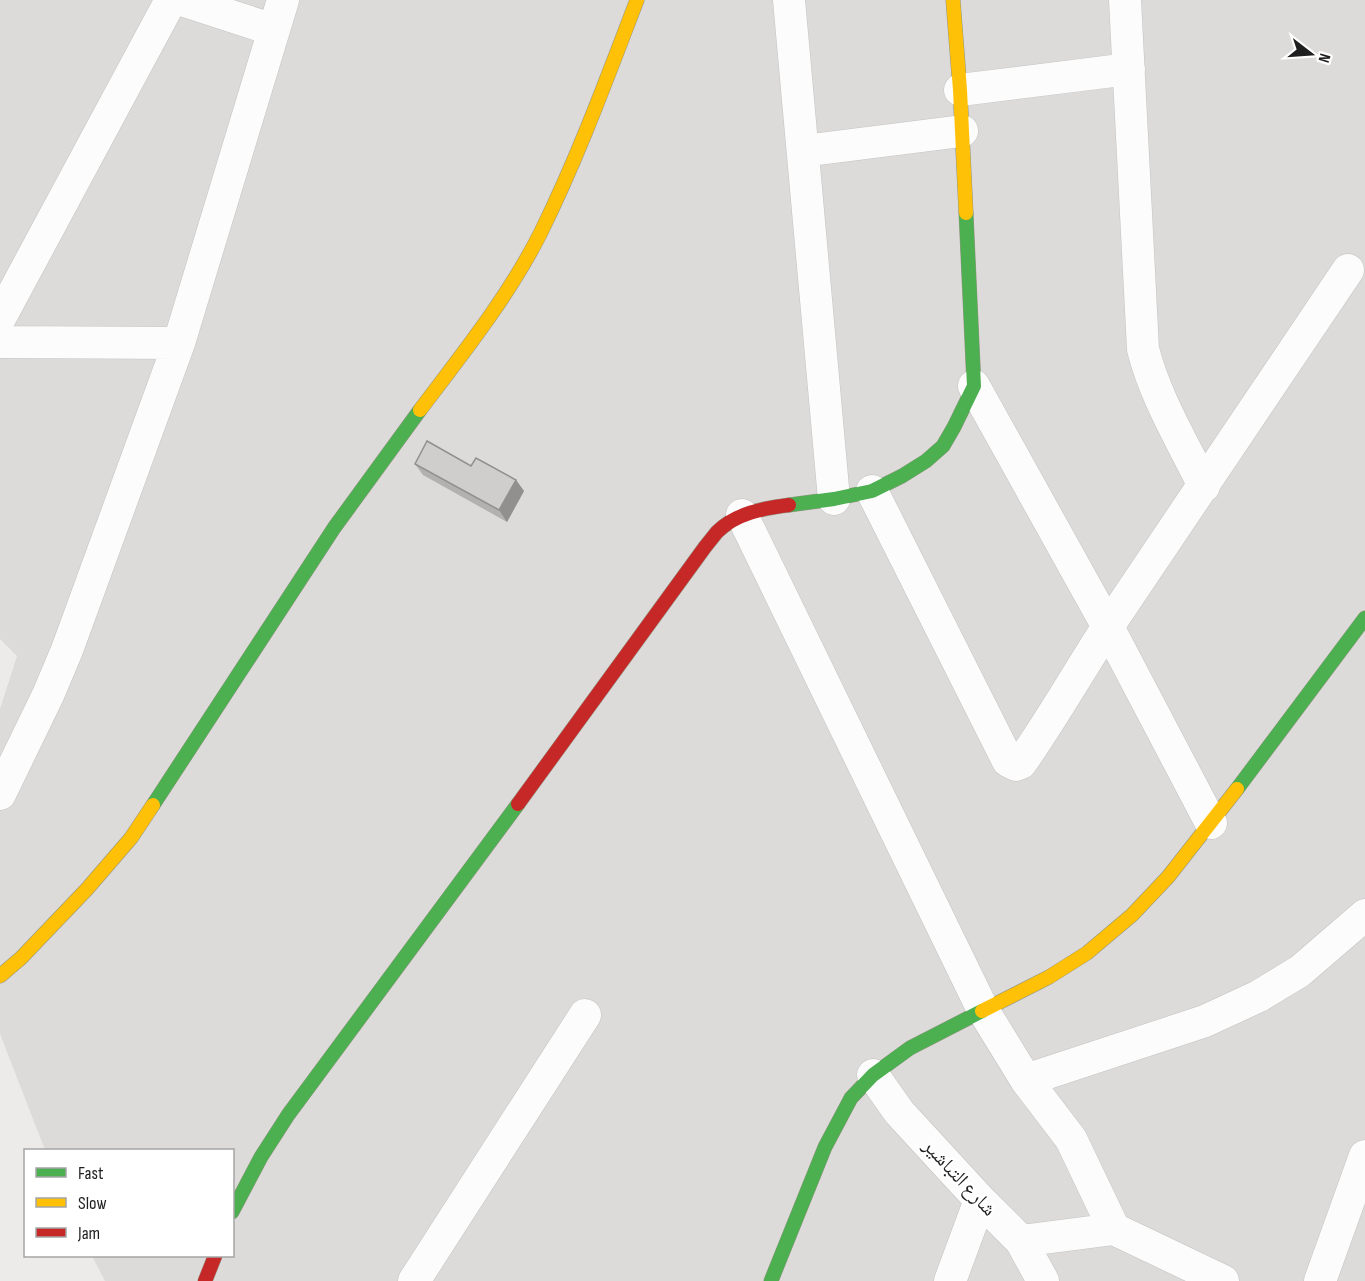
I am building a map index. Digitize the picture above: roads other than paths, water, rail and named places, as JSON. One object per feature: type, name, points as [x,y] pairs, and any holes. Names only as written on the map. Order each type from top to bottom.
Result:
[{"type":"street","points":[[0,318],[171,0]]},
{"type":"street","points":[[182,0],[274,30]]},
{"type":"street","points":[[0,794],[67,650],[179,342],[283,0]]},
{"type":"street","points":[[4,966],[98,879],[131,838],[334,528],[500,302],[540,234],[575,159],[637,0]]},
{"type":"street","points":[[789,0],[834,499]]},
{"type":"street","points":[[953,0],[960,90],[974,386],[1108,627],[1211,823]]},
{"type":"street","points":[[1125,0],[1143,349],[1157,393],[1204,486]]},
{"type":"street","points":[[960,90],[1129,69]]},
{"type":"street","points":[[803,151],[962,131]]},
{"type":"street","points":[[872,491],[1008,761],[1016,765],[1021,763],[1228,446],[1348,270]]},
{"type":"street","points":[[0,342],[179,342]]},
{"type":"street","points":[[234,1208],[261,1157],[288,1115],[719,530],[742,515],[767,508],[834,499],[872,491],[902,476],[926,461],[943,446],[974,386]]},
{"type":"street","points":[[742,515],[983,1010],[1026,1080],[1071,1139],[1114,1229]]},
{"type":"street","points":[[771,1281],[825,1147],[851,1098],[873,1075],[910,1048],[1049,977],[1087,953],[1132,915],[1168,877],[1211,823],[1365,618]]},
{"type":"street","points":[[1026,1080],[1205,1021],[1259,996],[1300,970],[1365,915]]},
{"type":"street","points":[[414,1281],[585,1015]]},
{"type":"street","name":"شارع التباشير","points":[[873,1075],[899,1112],[1021,1241],[1043,1281]]},
{"type":"street","points":[[1320,1281],[1365,1156]]},
{"type":"street","points":[[950,1281],[980,1200]]},
{"type":"street","points":[[1021,1241],[1114,1229],[1223,1281]]},
{"type":"street","points":[[205,1281],[215,1257]]}]
